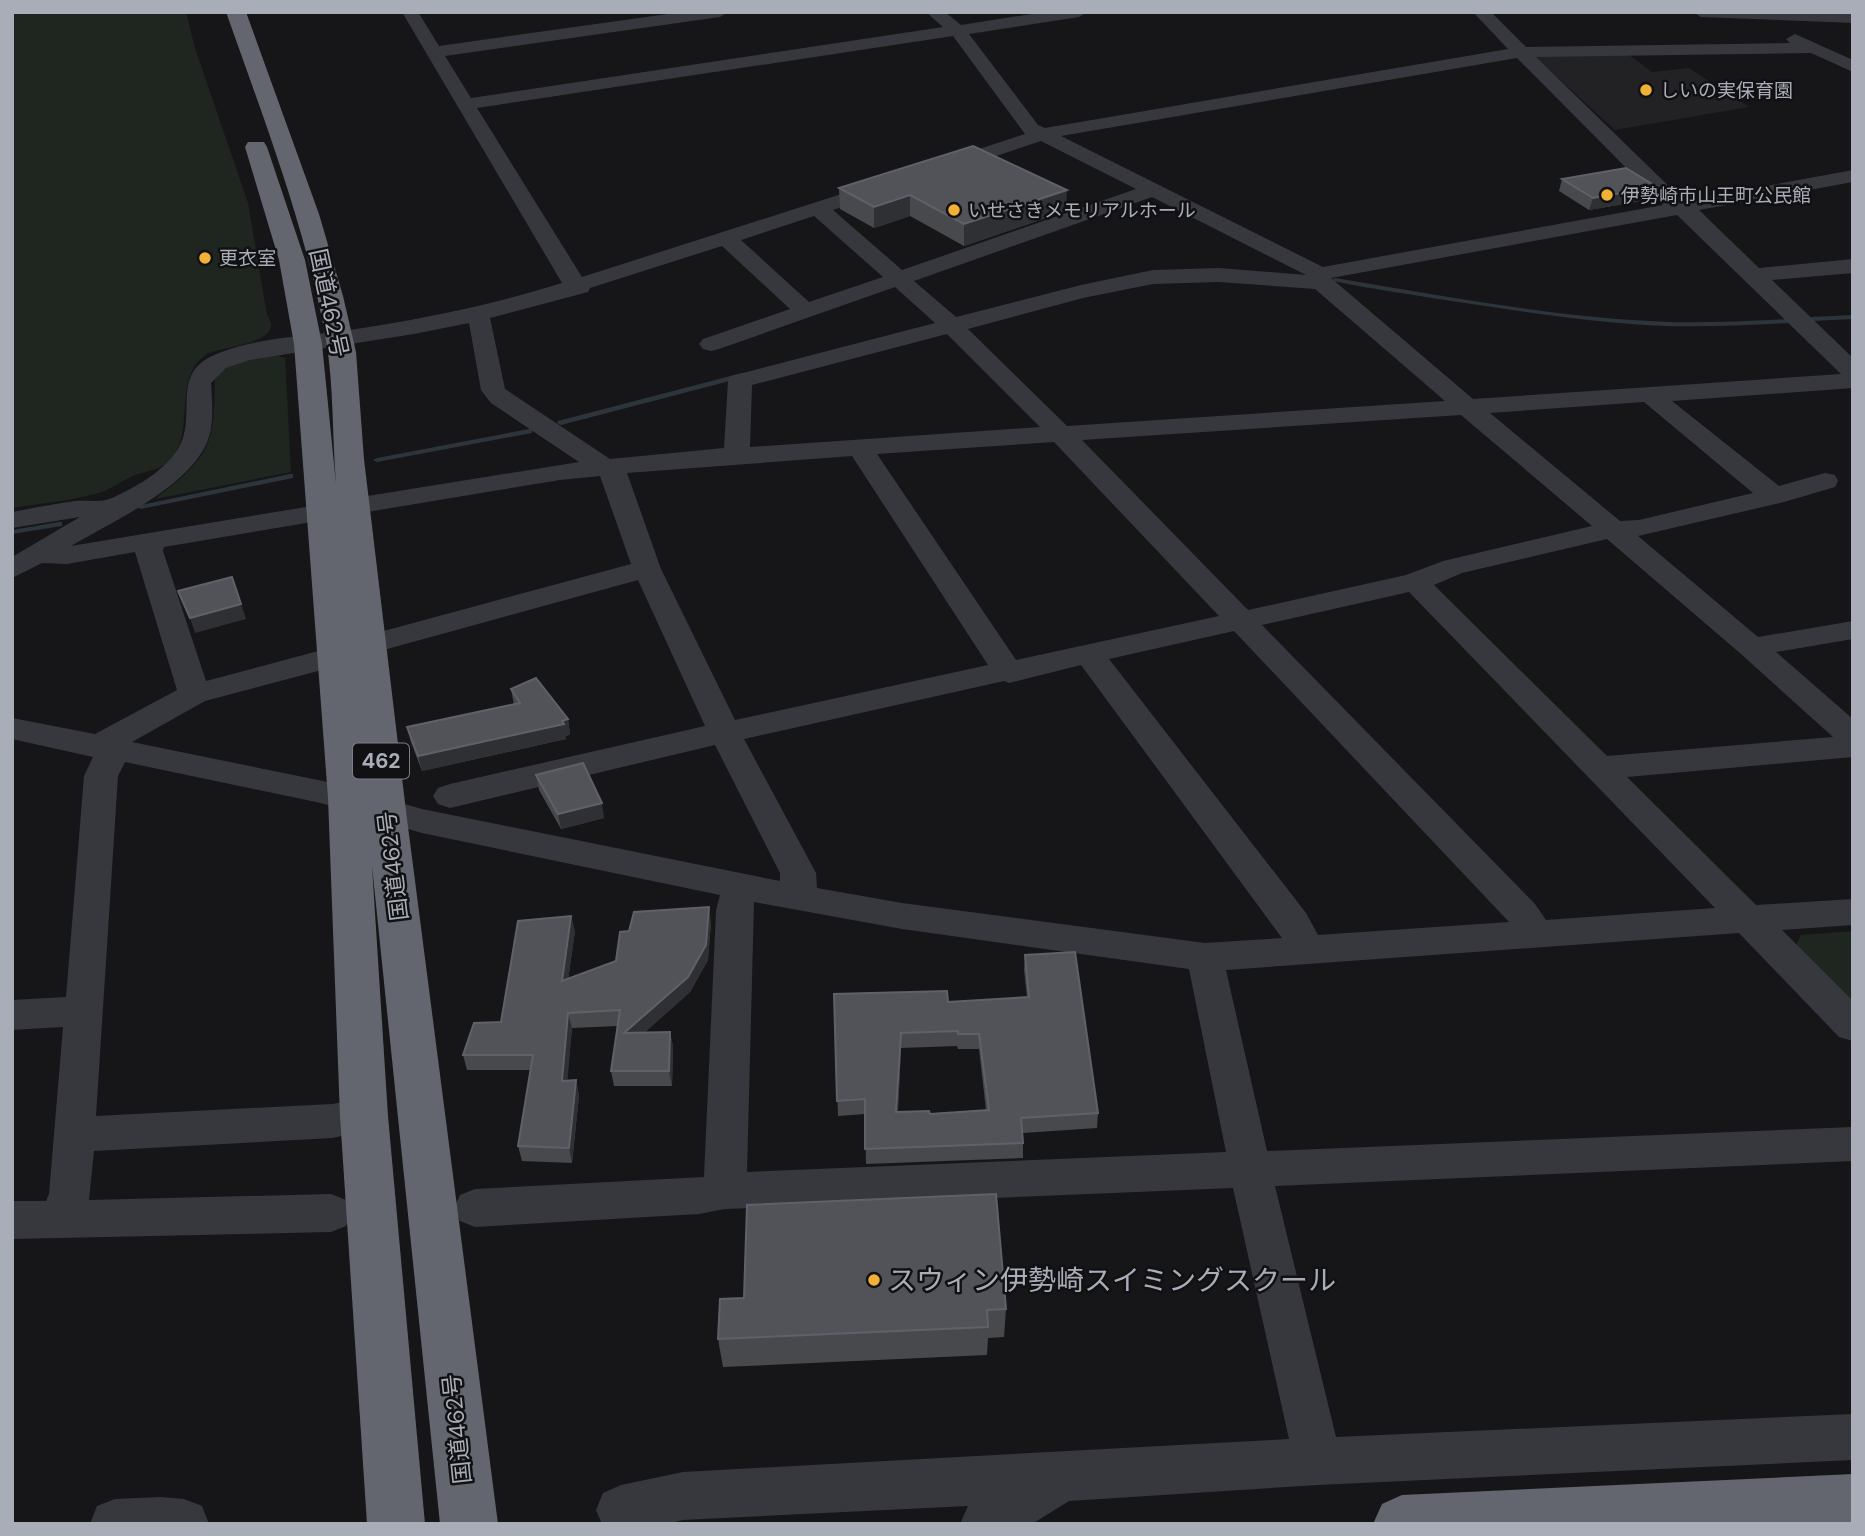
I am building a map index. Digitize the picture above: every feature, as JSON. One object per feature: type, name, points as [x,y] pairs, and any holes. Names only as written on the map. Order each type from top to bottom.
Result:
[{"type":"highway","name":"国道462号","points":[[212,12],[292,260],[324,341]]},
{"type":"highway","name":"国道462号","points":[[236,12],[315,239],[353,651],[386,811],[469,1524]]},
{"type":"highway","name":"国道462号","points":[[353,651],[348,798],[364,1116],[396,1524]]},
{"type":"highway","points":[[1402,1524],[1853,1502]]},
{"type":"street","points":[[410,12],[570,278],[580,287]]},
{"type":"street","points":[[435,52],[720,12]]},
{"type":"street","points":[[934,12],[957,30],[1031,129],[1320,278],[1466,408],[1752,648],[1853,737]]},
{"type":"street","points":[[466,104],[1079,12]]},
{"type":"street","points":[[1481,12],[1672,202],[1681,207],[1853,372]]},
{"type":"street","points":[[1700,12],[1853,18]]},
{"type":"street","points":[[1747,14],[1853,67]]},
{"type":"street","points":[[923,173],[1041,135],[1521,52],[1813,48]]},
{"type":"street","points":[[737,455],[740,381],[1081,292],[1153,277],[1219,275],[1320,278],[1853,176]]},
{"type":"street","points":[[24,562],[169,476],[190,451],[199,425],[199,383],[204,373],[231,357],[477,315],[580,287],[897,182]]},
{"type":"street","points":[[711,344],[1152,190]]},
{"type":"street","points":[[818,208],[952,326],[1062,435],[1522,913],[1536,933]]},
{"type":"street","points":[[726,238],[800,306]]},
{"type":"street","points":[[1753,275],[1853,266]]},
{"type":"street","points":[[477,315],[482,326],[493,390],[500,398],[614,473],[647,569],[724,733],[798,873],[799,898]]},
{"type":"street","points":[[24,562],[605,467],[737,455],[861,449],[1853,381]]},
{"type":"street","points":[[1651,396],[1774,496]]},
{"type":"street","points":[[861,449],[1009,673]]},
{"type":"street","points":[[450,796],[724,733],[1009,673],[1415,582],[1453,567],[1611,530],[1639,528],[1825,481]]},
{"type":"street","points":[[12,520],[78,509],[117,508]]},
{"type":"street","points":[[150,541],[149,551],[194,694]]},
{"type":"street","points":[[106,749],[194,694],[647,569]]},
{"type":"street","points":[[1415,582],[1853,1026]]},
{"type":"street","points":[[1752,648],[1853,630]]},
{"type":"street","points":[[1090,655],[1293,923],[1307,951]]},
{"type":"street","points":[[12,728],[348,798],[386,811],[799,898],[902,916],[1205,957],[1853,912]]},
{"type":"street","points":[[1600,768],[1853,746]]},
{"type":"street","points":[[60,1220],[69,1194],[106,749]]},
{"type":"street","points":[[725,1191],[734,911],[740,886]]},
{"type":"street","points":[[1205,957],[1250,1169],[1318,1461]]},
{"type":"street","points":[[12,1015],[85,1008]]},
{"type":"street","points":[[74,1136],[105,1132],[332,1121],[364,1116]]},
{"type":"street","points":[[475,1208],[699,1196],[725,1191],[1853,1144]]},
{"type":"street","points":[[12,1220],[331,1213]]},
{"type":"street","points":[[621,1510],[683,1496],[1318,1461],[1853,1437]]},
{"type":"street","points":[[985,1524],[1063,1477]]},
{"type":"street","points":[[115,1524],[160,1521],[184,1524]]},
{"type":"shaded area","points":[[12,12],[186,12],[195,48],[248,203],[271,325],[261,338],[214,351],[196,365],[186,391],[182,436],[177,449],[166,464],[135,475],[102,492],[12,508]]},
{"type":"shaded area","name":"しいの実保育園","points":[[1625,52],[1652,72],[1689,68],[1749,107],[1615,130],[1532,54]]},
{"type":"shaded area","points":[[274,354],[285,358],[291,472],[155,499],[198,461],[205,449],[213,421],[215,378],[229,365]]},
{"type":"shaded area","points":[[1853,931],[1853,1006],[1794,948],[1801,935]]},
{"type":"building","points":[[973,146],[1067,190],[964,224],[910,195],[874,207],[839,188]]},
{"type":"building","points":[[1626,168],[1657,187],[1593,198],[1562,179]]},
{"type":"building","points":[[232,577],[241,604],[190,618],[178,591]]},
{"type":"building","points":[[536,678],[568,719],[562,721],[564,724],[418,756],[407,727],[520,703],[511,689]]},
{"type":"building","points":[[583,763],[602,803],[558,814],[536,775]]},
{"type":"building","points":[[709,907],[706,945],[688,977],[624,1033],[670,1032],[669,1071],[611,1071],[620,1010],[568,1013],[562,1081],[576,1080],[569,1148],[518,1146],[533,1055],[463,1055],[474,1023],[501,1022],[518,921],[571,916],[562,981],[616,961],[620,932],[629,931],[634,912]]},
{"type":"building","points":[[1075,952],[1098,1113],[1021,1118],[1023,1143],[865,1149],[865,1099],[837,1101],[834,994],[947,991],[948,1002],[1029,997],[1025,955]],"holes":[[[958,1031],[958,1034],[979,1034],[989,1110],[930,1114],[929,1111],[896,1112],[901,1033]]]},
{"type":"building","name":"スウィン伊勢崎スイミングスクール","points":[[996,1194],[1006,1309],[987,1310],[988,1327],[718,1339],[720,1299],[744,1298],[747,1205]]},
{"type":"waterway","points":[[1335,280],[1611,320],[1686,324],[1790,321]]},
{"type":"waterway","points":[[1812,319],[1853,317]]},
{"type":"waterway","points":[[561,423],[742,375]]},
{"type":"waterway","points":[[377,460],[529,431]]},
{"type":"waterway","points":[[141,507],[290,476]]},
{"type":"waterway","points":[[12,532],[59,524]]},
{"type":"place","name":"しいの実保育園","points":[[1646,90]]},
{"type":"place","name":"伊勢崎市山王町公民館","points":[[1607,195]]},
{"type":"place","name":"いせさきメモリアルホール","points":[[954,210]]},
{"type":"place","name":"更衣室","points":[[205,258]]},
{"type":"place","name":"スウィン伊勢崎スイミングスクール","points":[[874,1280]]}]
